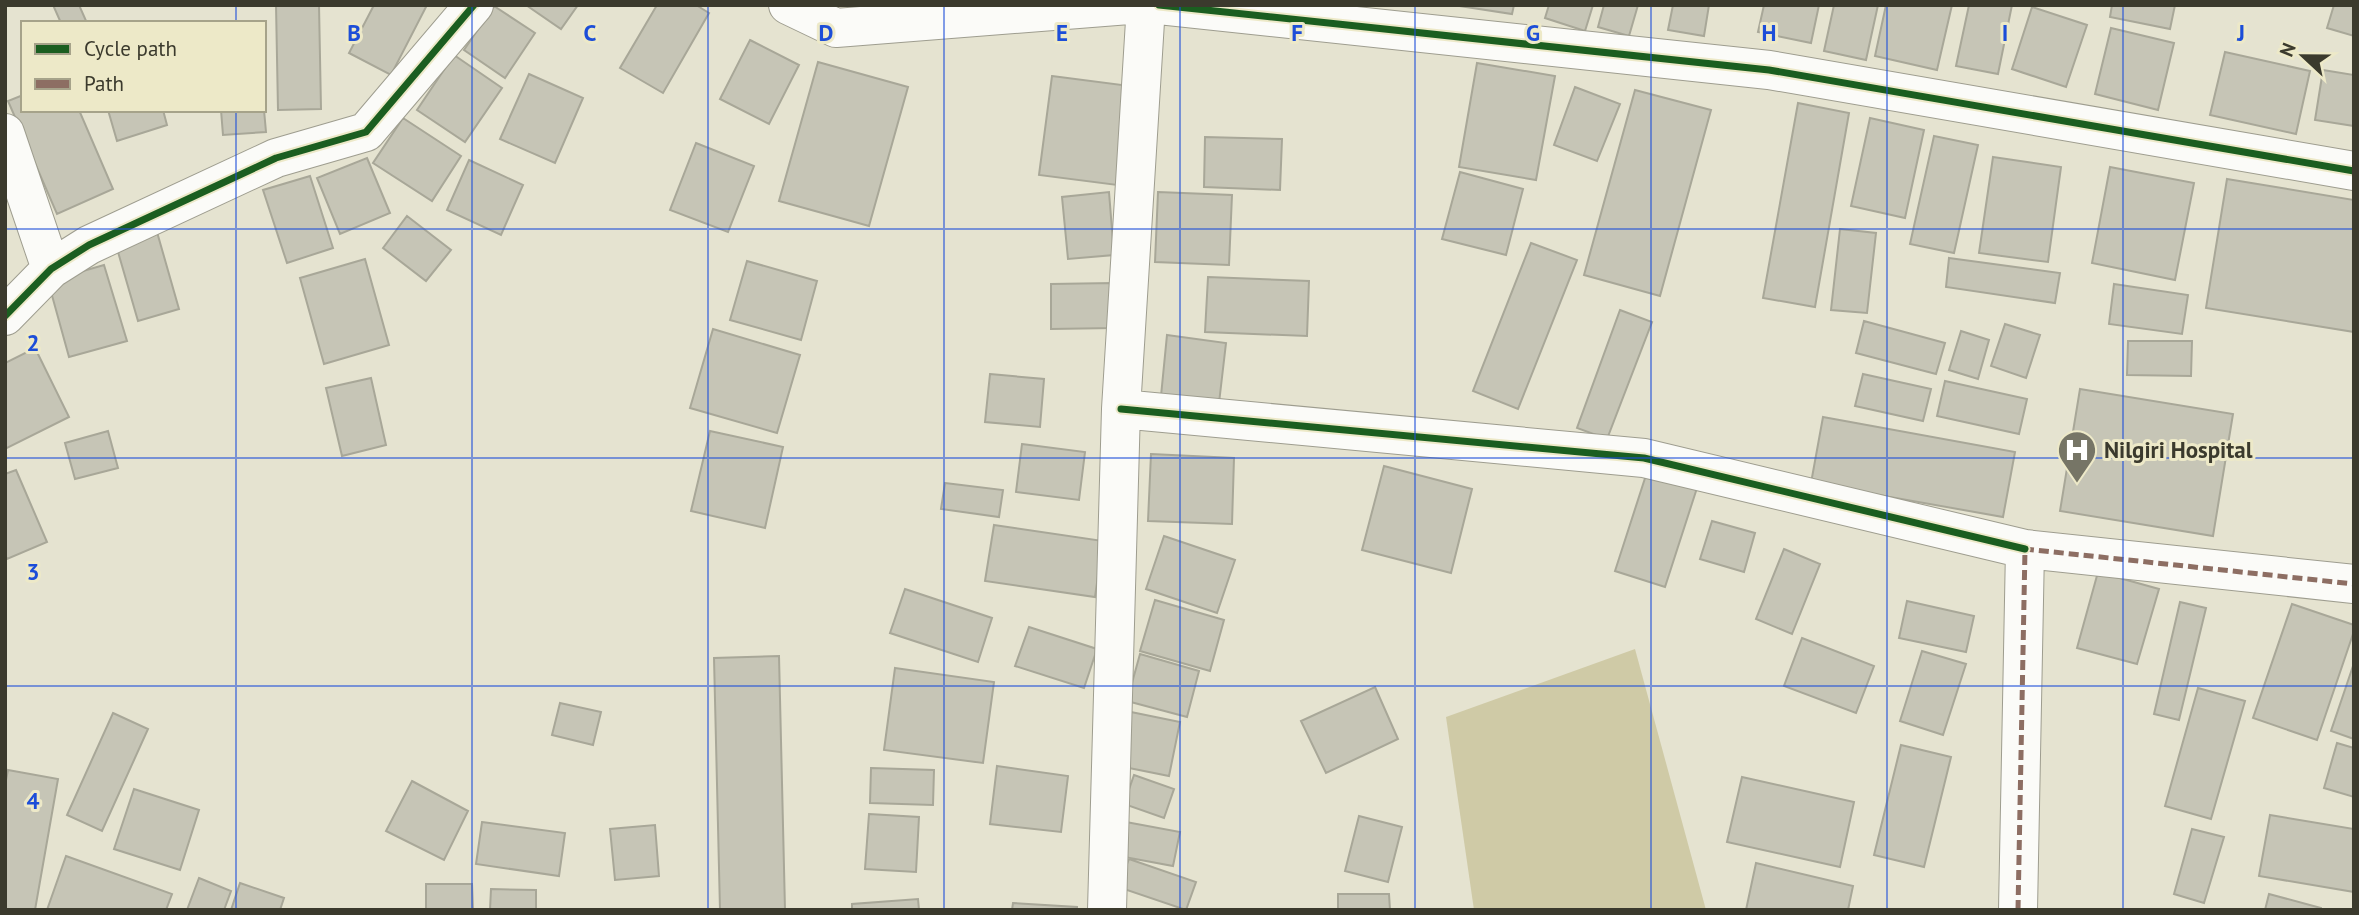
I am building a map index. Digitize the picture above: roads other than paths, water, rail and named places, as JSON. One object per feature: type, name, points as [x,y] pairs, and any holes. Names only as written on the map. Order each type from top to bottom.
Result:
[{"type":"street","points":[[5,316],[51,269],[89,245],[276,158],[366,132],[474,5]]},
{"type":"street","points":[[788,5],[836,28],[1129,5]]},
{"type":"street","points":[[1107,910],[1121,409],[1146,5]]},
{"type":"street","points":[[1159,5],[1769,71],[2354,171]]},
{"type":"street","points":[[5,133],[51,269]]},
{"type":"street","points":[[1121,409],[1644,458],[2025,549],[2354,584]]},
{"type":"street","points":[[2018,910],[2025,549]]},
{"type":"place","name":"Nilgiri Hospital","points":[[2077,484]]}]
